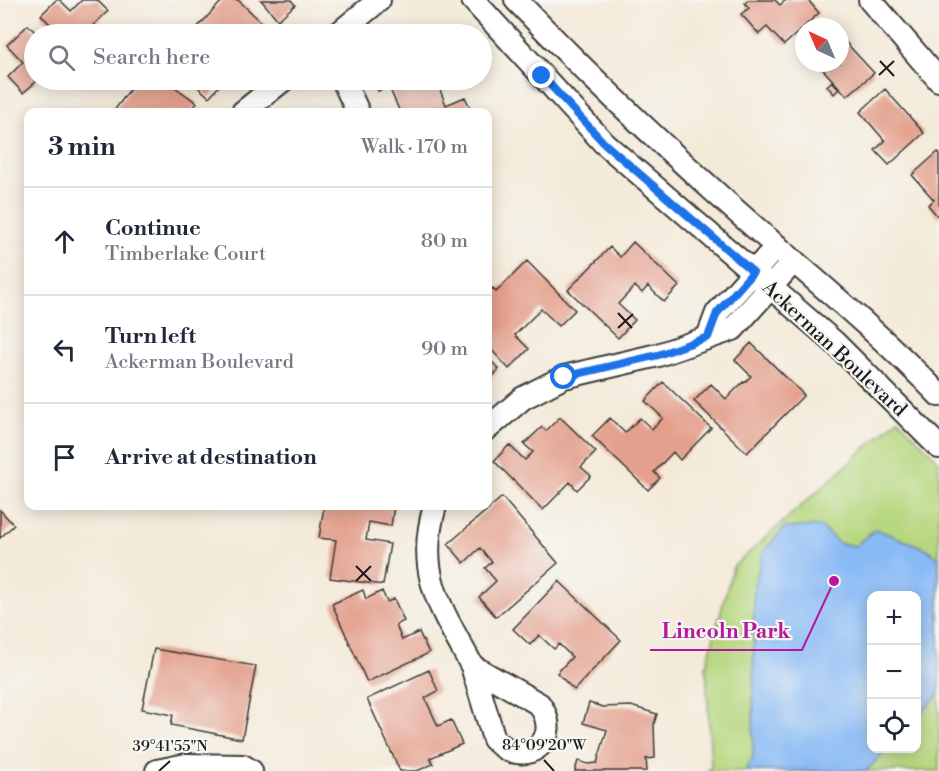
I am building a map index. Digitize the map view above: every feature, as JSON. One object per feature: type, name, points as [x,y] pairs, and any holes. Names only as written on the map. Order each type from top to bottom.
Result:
[{"type":"street","points":[[350,24],[379,0]]},
{"type":"street","name":"Ackerman Boulevard","points":[[473,0],[604,143],[834,342],[939,447]]},
{"type":"street","name":"Ackerman Boulevard","points":[[516,0],[621,105],[939,394]]},
{"type":"street","points":[[870,0],[939,80]]},
{"type":"street","points":[[248,108],[270,90]]},
{"type":"street","points":[[348,90],[356,108]]},
{"type":"street","points":[[708,337],[717,313],[777,246]]},
{"type":"street","points":[[492,425],[523,398],[564,377],[658,355],[733,329],[794,261]]},
{"type":"street","points":[[434,510],[428,554],[429,573],[437,602],[472,666]]},
{"type":"street","points":[[157,771],[186,765],[243,766],[251,771]]},
{"type":"green space","points":[[898,419],[939,461],[939,771],[707,771],[711,767],[706,666],[733,567]]},
{"type":"water","points":[[820,526],[839,543],[855,546],[875,529],[927,549],[939,559],[939,694],[921,714],[921,591],[867,591],[867,753],[883,753],[866,771],[745,771],[753,757],[754,585],[764,551],[784,528]]},
{"type":"building","points":[[56,0],[60,0],[71,11],[82,0],[97,0],[108,11],[94,24],[50,24],[41,15]]},
{"type":"building","points":[[223,0],[238,0],[264,24],[200,24]]},
{"type":"building","points":[[261,0],[291,0],[295,5],[278,20]]},
{"type":"building","points":[[748,0],[775,0],[780,5],[786,0],[808,0],[819,13],[814,18],[795,18],[795,35],[784,45],[767,27],[759,34],[741,14],[749,8],[745,3]]},
{"type":"building","points":[[24,29],[24,90],[26,90],[23,93],[8,77],[23,62],[7,45]]},
{"type":"building","points":[[849,46],[874,73],[847,96],[825,72],[849,72]]},
{"type":"building","points":[[832,81],[839,89],[834,94],[827,86]]},
{"type":"building","points":[[885,89],[924,133],[889,165],[875,150],[885,141],[860,112]]},
{"type":"building","points":[[130,90],[179,90],[197,103],[193,108],[116,108]]},
{"type":"building","points":[[201,90],[216,90],[209,97]]},
{"type":"building","points":[[390,90],[440,90],[446,105],[465,97],[470,108],[398,108]]},
{"type":"building","points":[[938,152],[939,218],[928,205],[934,200],[912,175]]},
{"type":"building","points":[[633,242],[679,286],[664,302],[648,286],[642,293],[635,286],[618,304],[635,320],[618,338],[568,290],[610,247],[620,257]]},
{"type":"building","points":[[527,261],[575,310],[559,326],[541,309],[515,335],[529,349],[509,369],[492,350],[493,288],[496,292]]},
{"type":"building","points":[[751,343],[804,395],[747,453],[694,401],[711,384],[726,399],[751,376],[735,360]]},
{"type":"building","points":[[492,362],[499,369],[492,377]]},
{"type":"building","points":[[663,382],[711,428],[680,460],[673,452],[654,472],[660,478],[648,490],[592,436],[610,418],[625,433],[640,418],[652,429],[663,418],[645,401]]},
{"type":"building","points":[[560,417],[596,452],[581,467],[591,476],[577,490],[570,482],[543,510],[494,461],[509,445],[525,460],[533,452],[524,444],[542,427],[546,431]]},
{"type":"building","points":[[502,497],[558,563],[496,617],[479,597],[496,581],[485,568],[492,562],[480,548],[464,563],[448,544],[487,510],[492,510],[492,506]]},
{"type":"building","points":[[0,510],[14,525],[0,538]]},
{"type":"building","points":[[323,510],[393,510],[391,526],[369,522],[366,540],[390,544],[383,585],[330,578],[336,540],[319,538]]},
{"type":"building","points":[[559,581],[621,640],[574,690],[557,673],[572,657],[559,644],[554,649],[539,635],[530,645],[513,629]]},
{"type":"building","points":[[363,590],[366,599],[382,591],[387,602],[394,599],[404,621],[396,625],[402,640],[419,632],[429,653],[367,682],[332,604]]},
{"type":"building","points":[[154,649],[256,666],[242,739],[171,725],[173,715],[142,709]]},
{"type":"building","points":[[429,670],[438,691],[425,698],[438,726],[451,720],[462,744],[430,758],[433,764],[417,771],[400,771],[367,699]]},
{"type":"building","points":[[589,703],[603,707],[631,706],[657,714],[654,724],[655,758],[646,759],[647,771],[575,771],[578,761],[588,764],[597,763],[607,730],[583,723]]},
{"type":"place","name":"Lincoln Park","points":[[834,581]]},
{"type":"route","points":[[542,76],[604,143],[753,272],[717,313],[708,337],[658,355],[564,377]]}]
